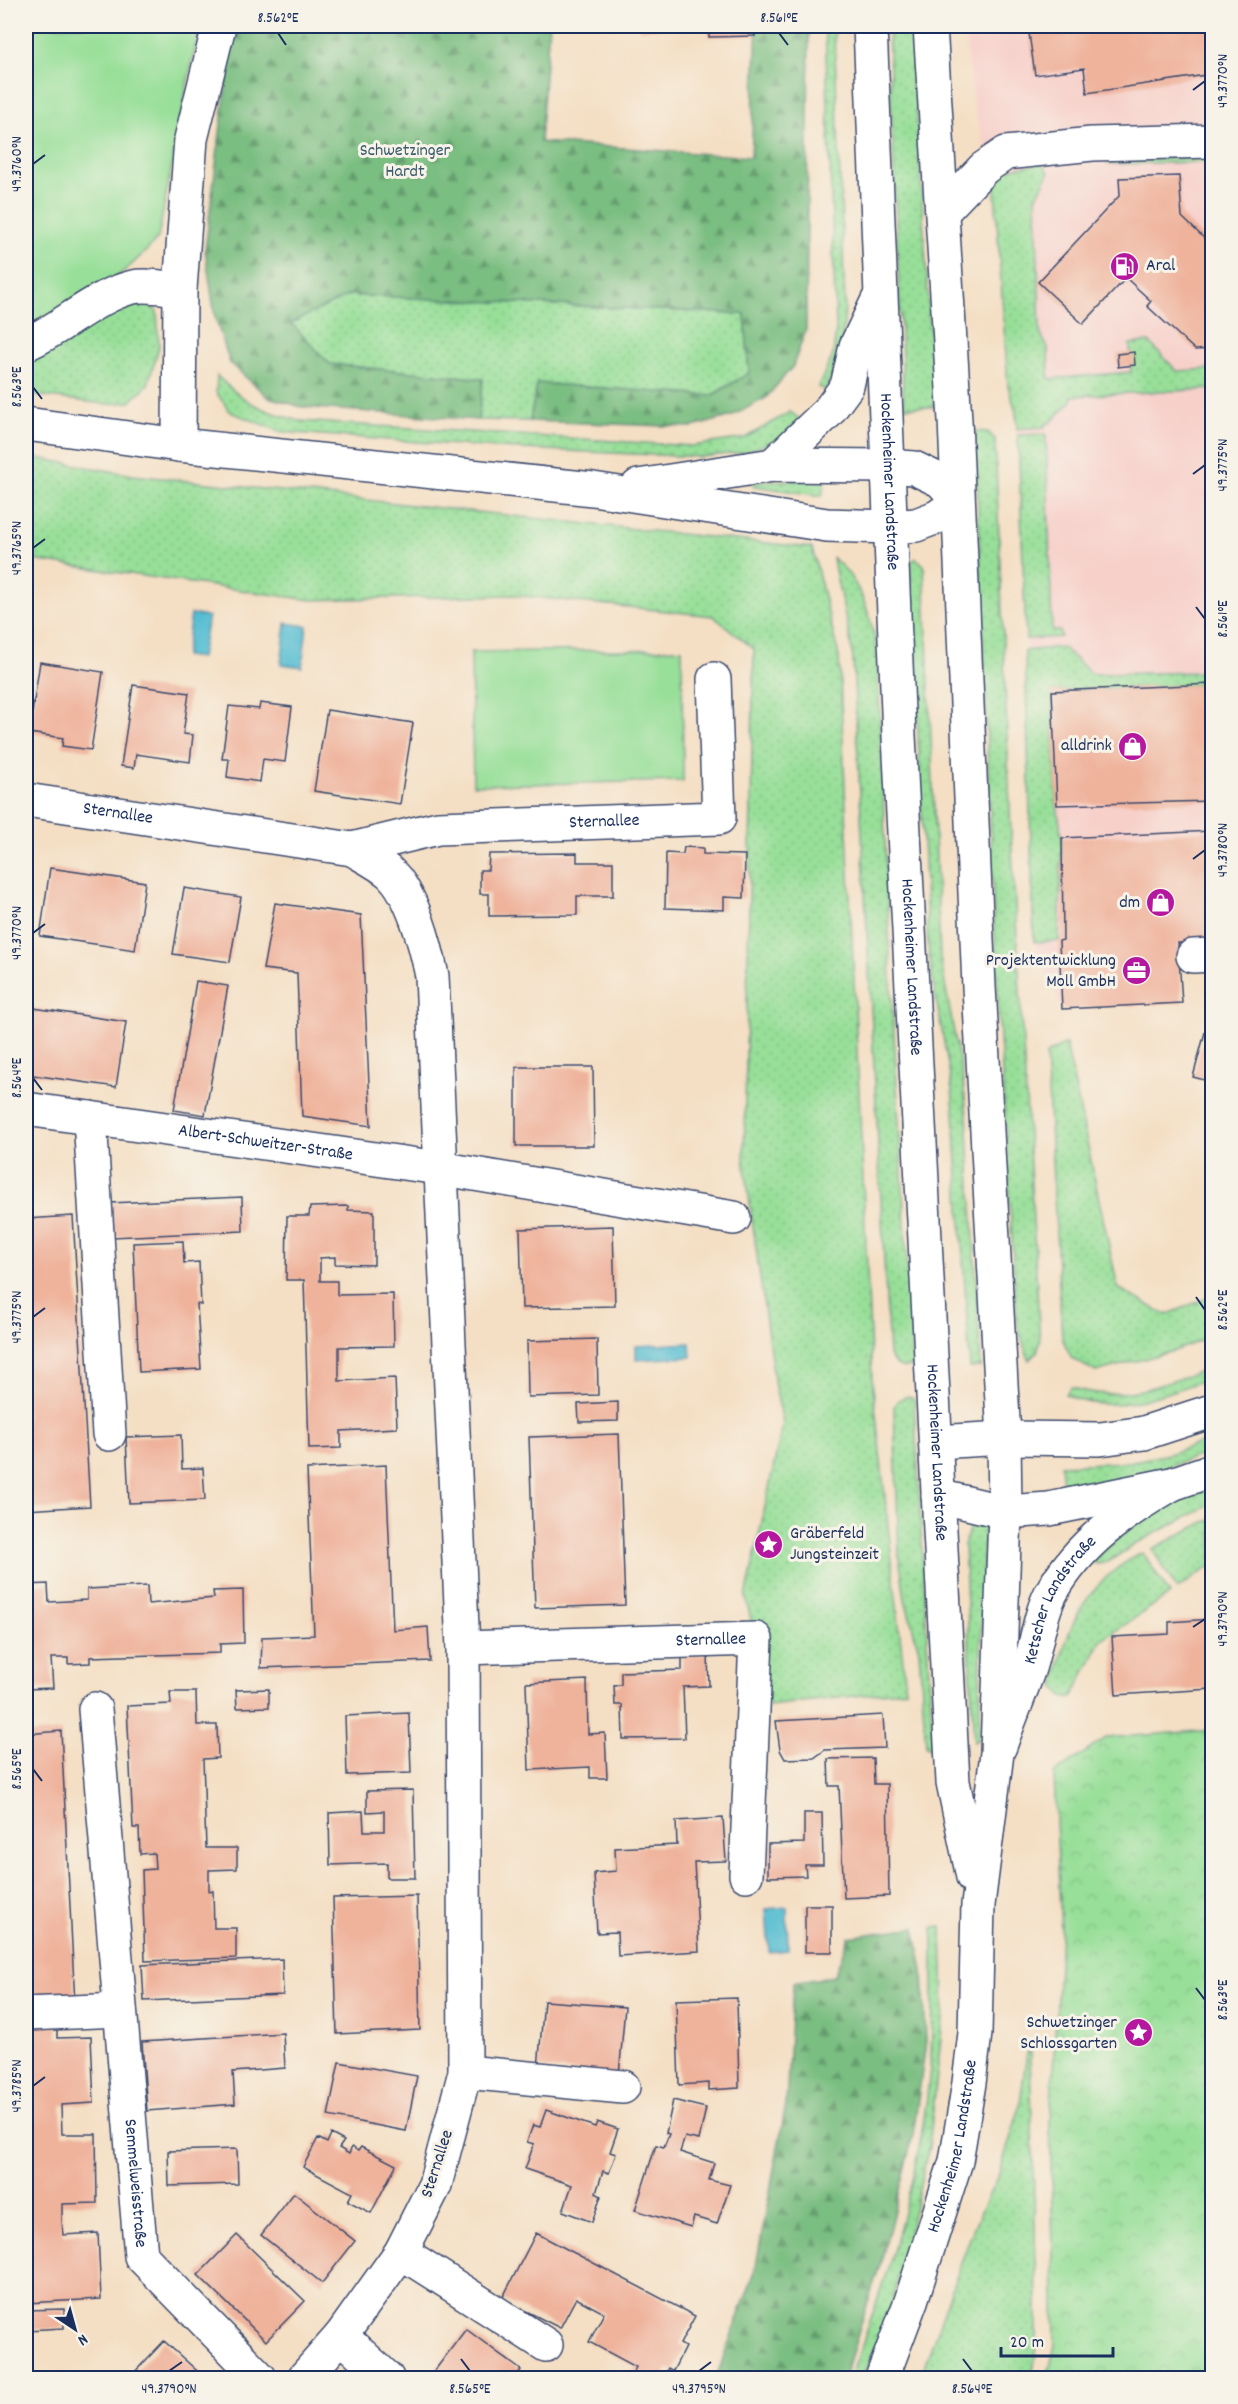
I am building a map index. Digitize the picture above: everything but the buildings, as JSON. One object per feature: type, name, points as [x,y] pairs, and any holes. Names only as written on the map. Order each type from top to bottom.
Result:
[{"type":"street","points":[[179,445],[180,289],[191,139],[219,26]]},
{"type":"street","name":"Hockenheimer Landstraße","points":[[870,26],[887,465],[953,1782],[978,1905]]},
{"type":"street","name":"Hockenheimer Landstraße","points":[[882,2379],[911,2301],[956,2161],[975,2033],[978,1905],[997,1753],[1005,1512],[1004,1438],[979,999],[955,420],[930,26]]},
{"type":"street","points":[[942,212],[984,168],[1006,153],[1072,146],[1212,141]]},
{"type":"street","points":[[26,344],[46,335],[111,295],[135,287],[180,289]]},
{"type":"street","points":[[773,465],[828,412],[847,386],[856,346],[880,296]]},
{"type":"street","points":[[26,424],[179,445],[607,491],[827,525],[890,527],[916,525],[937,517],[957,501],[941,481],[914,468],[887,465],[773,465],[607,491]]},
{"type":"street","name":"Sternallee","points":[[26,800],[352,849],[438,828],[719,818],[714,680]]},
{"type":"street","name":"Sternallee","points":[[304,2379],[341,2336],[400,2252],[435,2185],[465,2072],[463,1648],[439,1168],[432,976],[423,935],[407,900],[390,872],[352,849]]},
{"type":"street","name":"Albert-Schweitzer-Straße","points":[[26,1108],[439,1168]]},
{"type":"street","points":[[90,1118],[110,1434]]},
{"type":"street","points":[[439,1168],[734,1218]]},
{"type":"street","points":[[936,1442],[1004,1438],[1100,1439],[1144,1433],[1212,1411]]},
{"type":"street","name":"Ketscher Landstraße","points":[[938,1496],[1005,1512],[1049,1509],[1172,1484],[1212,1470]]},
{"type":"street","name":"Ketscher Landstraße","points":[[997,1753],[1029,1666],[1039,1625],[1051,1593],[1097,1534],[1127,1510],[1172,1484]]},
{"type":"street","name":"Sternallee","points":[[463,1648],[756,1639],[746,1875]]},
{"type":"street","name":"Semmelweisstraße","points":[[95,1709],[141,2256],[260,2379]]},
{"type":"street","points":[[26,2014],[120,2010]]},
{"type":"street","points":[[465,2072],[624,2087]]},
{"type":"street","points":[[400,2252],[546,2345]]},
{"type":"street","points":[[341,2336],[387,2379]]},
{"type":"shaded area","points":[[964,26],[1212,26],[1212,951],[1178,953],[1182,1003],[1062,1009],[1034,942],[1026,639],[1016,412],[1008,386],[994,177],[974,108]]},
{"type":"green space","points":[[26,26],[201,26],[191,65],[158,238],[113,280],[62,314],[26,334]]},
{"type":"green space","name":"Schwetzinger Hardt","points":[[230,26],[549,26],[540,142],[751,157],[757,26],[809,26],[806,329],[793,366],[766,398],[732,416],[693,427],[530,421],[537,383],[711,396],[749,373],[745,314],[349,295],[291,323],[330,364],[483,379],[478,420],[302,407],[268,397],[230,363],[215,317],[205,250],[227,78],[226,39]]},
{"type":"green space","points":[[825,26],[834,26],[845,304],[840,348],[825,390],[818,387],[833,355],[836,328]]},
{"type":"green space","points":[[888,26],[911,26],[935,407],[904,407]]},
{"type":"green space","points":[[1210,157],[1211,162],[1107,164],[1109,160]]},
{"type":"green space","points":[[1043,163],[1049,173],[1036,198],[1040,333],[1048,348],[1049,379],[1131,372],[1130,344],[1149,342],[1177,371],[1212,369],[1212,389],[1072,396],[1072,401],[1050,423],[1045,424],[1045,427],[1017,429],[1016,412],[1008,386],[994,177],[1001,170]]},
{"type":"green space","points":[[140,293],[157,312],[159,347],[148,384],[130,402],[104,404],[26,394],[26,353]]},
{"type":"green space","points":[[348,295],[745,314],[749,373],[711,396],[537,383],[530,421],[478,420],[483,379],[329,364],[291,323]]},
{"type":"green space","points":[[217,376],[236,393],[255,405],[300,421],[692,446],[745,438],[790,412],[800,419],[779,439],[746,452],[702,457],[498,448],[282,432],[230,412],[216,392]]},
{"type":"green space","points":[[975,431],[988,432],[995,439],[1011,833],[1040,1342],[1037,1352],[1029,1360],[1017,1324],[996,969]]},
{"type":"green space","points":[[1046,434],[1052,631],[1060,631],[1061,637],[1026,639],[1018,435]]},
{"type":"green space","points":[[26,456],[133,475],[812,548],[839,656],[872,1378],[906,1690],[769,1706],[746,1597],[783,1422],[775,1387],[744,1160],[754,649],[713,616],[513,595],[310,600],[26,559]]},
{"type":"green space","points":[[825,479],[822,496],[754,486],[752,482]]},
{"type":"green space","points":[[833,558],[851,577],[863,599],[877,648],[891,984],[913,1365],[909,1367],[896,1364],[889,1355],[853,661]]},
{"type":"green space","points":[[916,558],[924,565],[940,957],[967,1114],[981,1367],[970,1368],[953,1099],[928,944],[910,564]]},
{"type":"green space","points":[[1062,647],[1092,674],[1212,672],[1212,684],[1052,691],[1057,805],[1062,838],[1059,941],[1034,942],[1025,651]]},
{"type":"green space","points":[[682,649],[683,781],[473,785],[471,652]]},
{"type":"green space","points":[[1066,1044],[1118,1288],[1166,1315],[1212,1296],[1212,1336],[1177,1350],[1096,1372],[1072,1359],[1062,1338],[1046,1054]]},
{"type":"green space","points":[[1212,1367],[1212,1377],[1139,1401],[1101,1404],[1083,1401],[1065,1394],[1071,1387],[1107,1394],[1142,1390]]},
{"type":"green space","points":[[908,1396],[914,1399],[933,1749],[926,1746],[919,1651],[905,1599],[899,1556],[894,1407],[898,1400]]},
{"type":"green space","points":[[1212,1439],[1212,1451],[1157,1470],[1101,1483],[1063,1486],[1061,1465],[1128,1462],[1169,1454]]},
{"type":"green space","points":[[1212,1488],[1212,1504],[1137,1543],[1108,1562],[1097,1564],[1092,1562],[1132,1527],[1179,1501]]},
{"type":"green space","points":[[1212,1518],[1212,1565],[1177,1589],[1152,1549]]},
{"type":"green space","points":[[975,1521],[984,1526],[979,1739],[974,1742],[964,1545],[971,1523]]},
{"type":"green space","points":[[1143,1553],[1170,1594],[1101,1641],[1072,1698],[1063,1696],[1055,1687],[1058,1670],[1068,1636],[1083,1605],[1105,1579],[1119,1567]]},
{"type":"green space","name":"Schwetzinger Schlossgarten","points":[[1212,1730],[1212,2378],[1047,2378],[1055,2346],[1050,2121],[1061,1932],[1054,1774],[1106,1738]]},
{"type":"green space","points":[[915,1927],[923,1971],[926,2042],[913,2135],[882,2258],[844,2378],[716,2378],[755,2271],[786,2105],[793,1983],[834,1976],[849,1937]]},
{"type":"green space","points":[[942,1927],[944,2010],[929,2147],[892,2304],[862,2378],[850,2378],[888,2268],[917,2156],[931,2060],[933,1928]]},
{"type":"green space","points":[[1030,2051],[1037,2303],[1037,2346],[1032,2378],[920,2378],[974,2227],[1000,2171],[1019,2110],[1027,2052]]},
{"type":"water","points":[[191,614],[208,617],[201,658],[185,656]]},
{"type":"water","points":[[286,623],[307,626],[302,667],[281,664]]},
{"type":"water","points":[[690,1343],[691,1357],[636,1360],[636,1346]]},
{"type":"water","points":[[787,1907],[788,1950],[769,1952],[766,1909]]},
{"type":"place","name":"Aral","points":[[1125,266]]},
{"type":"place","name":"alldrink","points":[[1133,746]]},
{"type":"place","name":"dm","points":[[1161,903]]},
{"type":"place","name":"Projektentwicklung Moll GmbH","points":[[1137,971]]},
{"type":"place","name":"Gräberfeld Jungsteinzeit","points":[[769,1544]]},
{"type":"place","name":"Schwetzinger Schlossgarten","points":[[1138,2033]]}]
